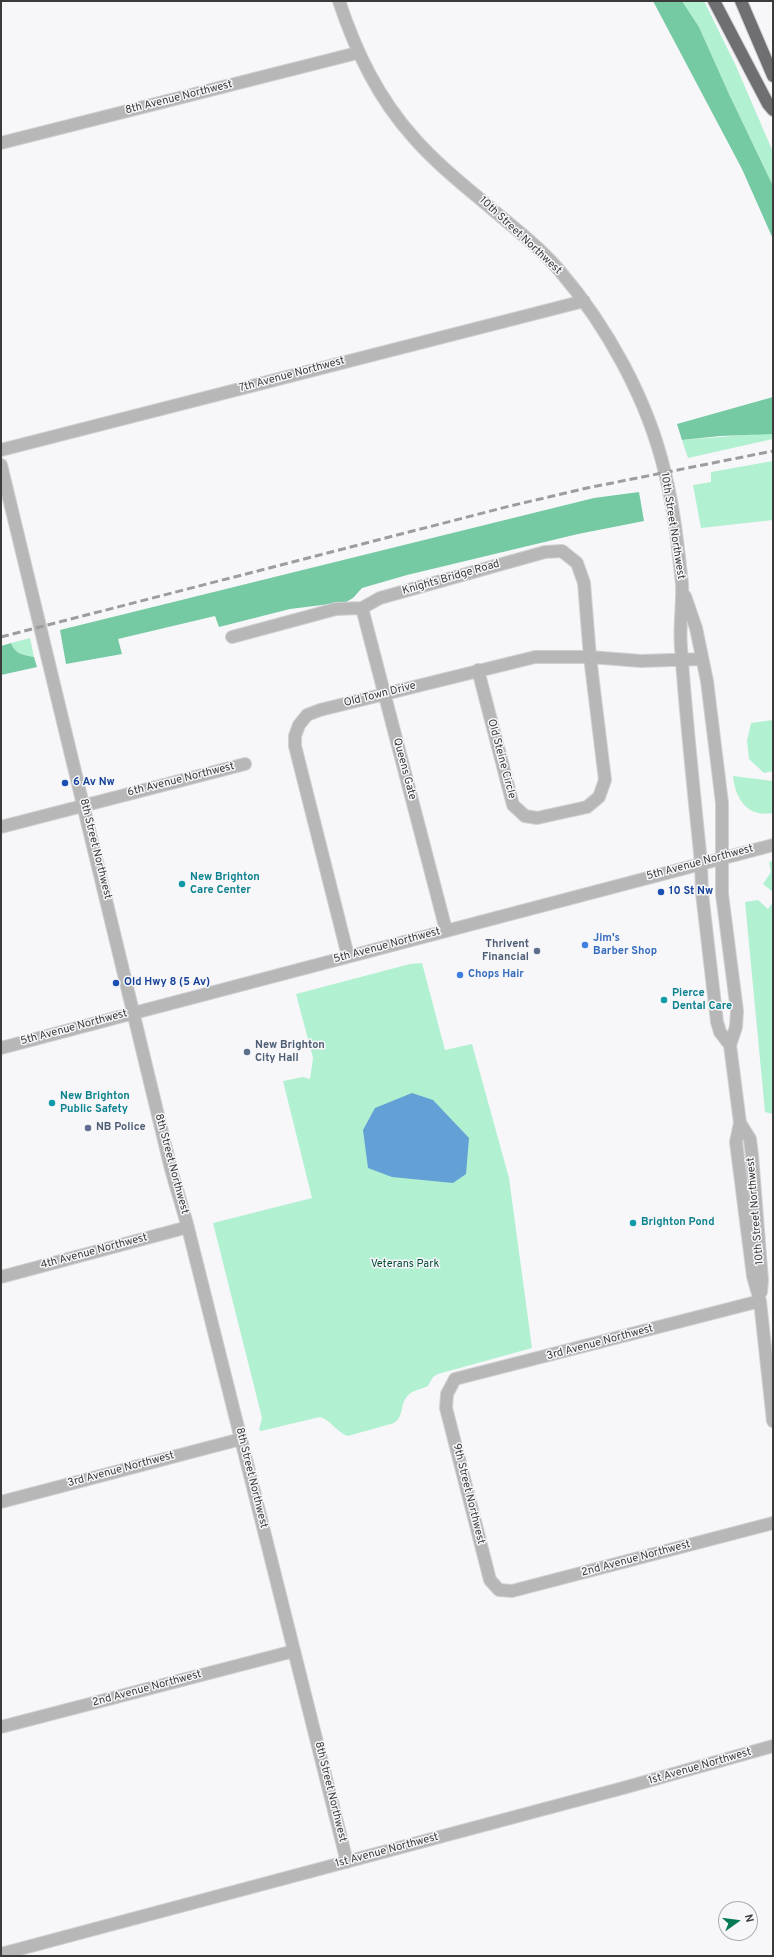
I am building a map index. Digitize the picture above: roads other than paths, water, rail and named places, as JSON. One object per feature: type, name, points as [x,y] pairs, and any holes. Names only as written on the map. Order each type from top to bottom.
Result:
[{"type":"highway","points":[[714,1],[768,104],[773,110]]},
{"type":"highway","points":[[741,1],[773,76]]},
{"type":"street","name":"10th Street Northwest","points":[[339,1],[357,53],[386,102],[414,138],[442,166],[558,268],[584,301],[626,369],[646,413],[665,472],[673,516],[682,587],[680,640],[701,863],[702,893],[717,1022],[720,1032],[730,1046]]},
{"type":"street","name":"8th Avenue Northwest","points":[[1,143],[357,53]]},
{"type":"street","name":"7th Avenue Northwest","points":[[1,450],[584,301]]},
{"type":"street","name":"8th Street Northwest","points":[[1,465],[171,1169],[188,1227],[347,1862]]},
{"type":"street","name":"Knights Bridge Road","points":[[232,637],[336,609],[362,608],[380,598],[545,552],[562,551],[577,563],[584,583],[590,657]]},
{"type":"street","name":"10th Street Northwest","points":[[682,587],[696,628],[707,681],[722,803],[722,894],[737,1011],[736,1027],[730,1046],[740,1123],[736,1149],[753,1276],[760,1301],[773,1422]]},
{"type":"street","name":"Queens Gate","points":[[362,608],[446,930]]},
{"type":"street","name":"Old Town Drive","points":[[348,956],[295,746],[295,736],[299,725],[307,716],[320,710],[384,693],[535,657],[590,657],[641,661],[702,659]]},
{"type":"street","name":"Old Steine Circle","points":[[478,670],[513,805],[524,816],[537,818],[587,807],[599,797],[603,789],[605,780],[590,657]]},
{"type":"street","name":"6th Avenue Northwest","points":[[1,827],[245,764]]},
{"type":"street","name":"5th Avenue Northwest","points":[[1,1048],[773,845]]},
{"type":"street","name":"4th Avenue Northwest","points":[[1,1277],[188,1227]]},
{"type":"street","name":"3rd Avenue Northwest","points":[[447,1394],[455,1380],[760,1301]]},
{"type":"street","name":"9th Street Northwest","points":[[447,1394],[446,1408],[490,1580],[499,1590]]},
{"type":"street","name":"3rd Avenue Northwest","points":[[1,1502],[241,1439]]},
{"type":"street","name":"2nd Avenue Northwest","points":[[499,1590],[512,1591],[773,1523]]},
{"type":"street","name":"2nd Avenue Northwest","points":[[1,1727],[294,1651]]},
{"type":"street","name":"1st Avenue Northwest","points":[[1,1954],[623,1788],[773,1746]]},
{"type":"water","points":[[412,1093],[433,1100],[469,1138],[466,1174],[453,1183],[392,1177],[368,1168],[363,1130],[375,1108]]},
{"type":"railway","points":[[1,637],[510,506],[587,488],[773,451]]},
{"type":"place","name":"6 Av Nw","points":[[65,783]]},
{"type":"place","name":"New Brighton Care Center","points":[[182,884]]},
{"type":"place","name":"10 St Nw","points":[[661,892]]},
{"type":"place","name":"Jim's Barber Shop","points":[[585,945]]},
{"type":"place","name":"Thrivent Financial","points":[[537,951]]},
{"type":"place","name":"Chops Hair","points":[[460,975]]},
{"type":"place","name":"Old Hwy 8 (5 Av)","points":[[116,983]]},
{"type":"place","name":"Pierce Dental Care","points":[[664,1000]]},
{"type":"place","name":"New Brighton City Hall","points":[[247,1052]]},
{"type":"place","name":"New Brighton Public Safety","points":[[52,1103]]},
{"type":"place","name":"NB Police","points":[[88,1128]]},
{"type":"place","name":"Brighton Pond","points":[[633,1223]]},
{"type":"park label","name":"Veterans Park","points":[[405,1265]]}]
